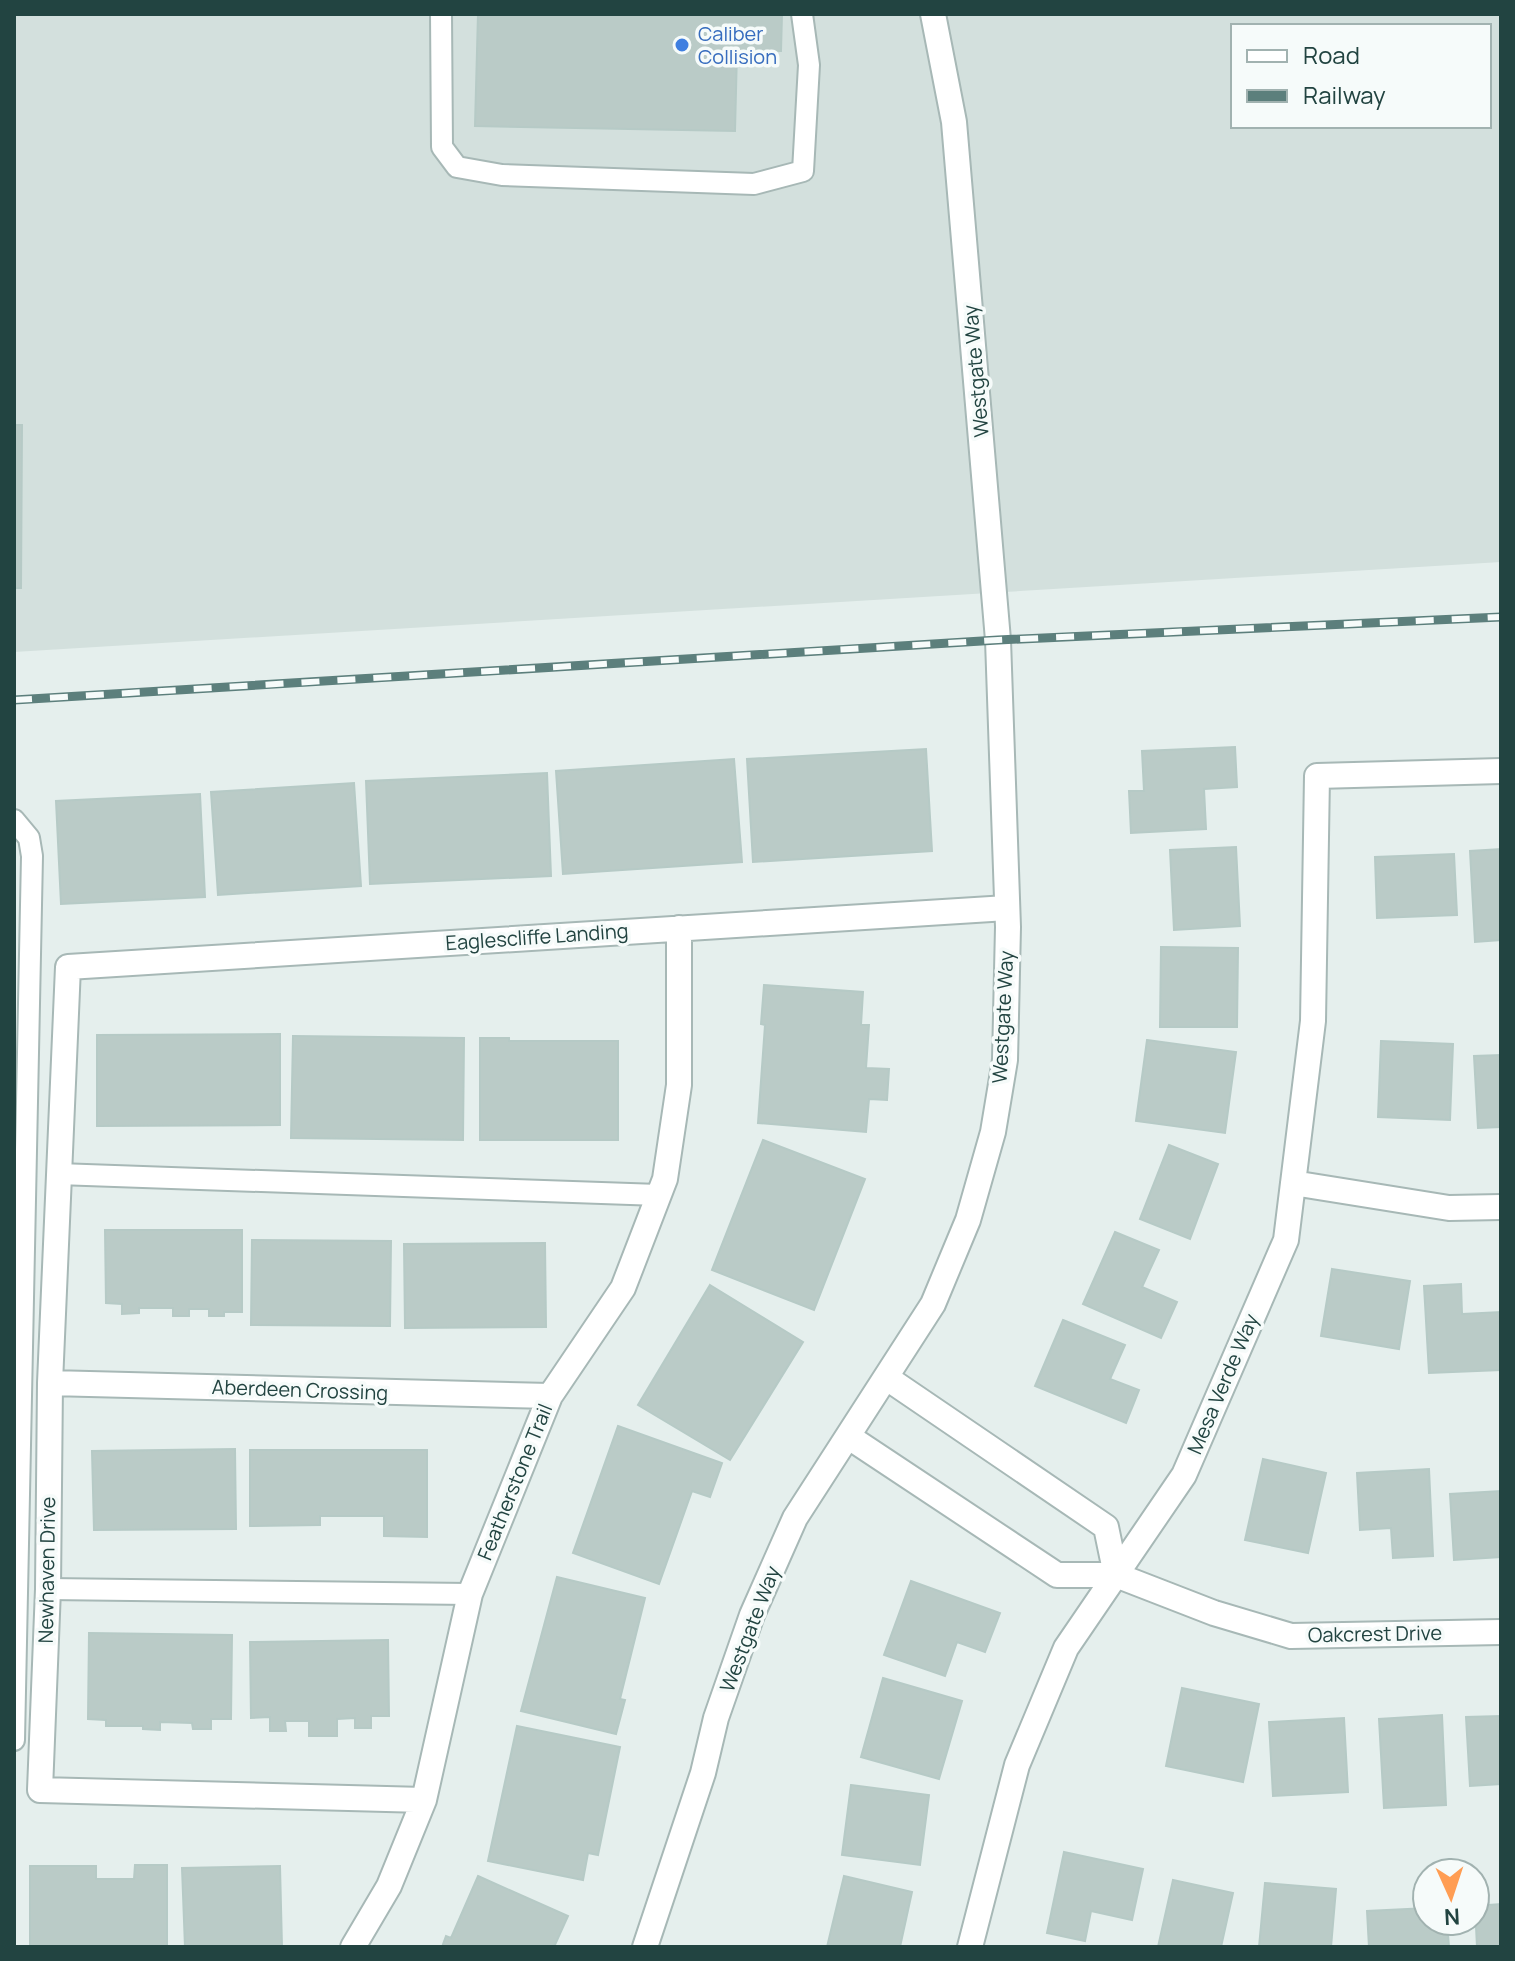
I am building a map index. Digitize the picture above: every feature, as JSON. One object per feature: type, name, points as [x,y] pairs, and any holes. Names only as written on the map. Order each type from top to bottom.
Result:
[{"type":"street","name":"Westgate Way","points":[[645,1947],[703,1773],[716,1718],[752,1615],[795,1518],[933,1304],[968,1220],[993,1132],[1005,1060],[1007,908],[998,640],[954,122],[933,14]]},
{"type":"street","name":"Mesa Verde Way","points":[[970,1947],[1017,1765],[1066,1648],[1184,1475],[1286,1240],[1313,1021],[1317,776],[1501,771]]},
{"type":"street","name":"Eaglescliffe Landing","points":[[68,967],[1007,908]]},
{"type":"street","name":"Featherstone Trail","points":[[353,1947],[389,1886],[424,1800],[470,1594],[550,1396],[623,1288],[665,1179],[679,1085],[679,928]]},
{"type":"street","name":"Newhaven Drive","points":[[68,967],[50,1383],[48,1589],[40,1790],[424,1800]]},
{"type":"street","points":[[1293,1183],[1449,1208],[1501,1207]]},
{"type":"street","points":[[887,1378],[1106,1527],[1116,1575]]},
{"type":"street","name":"Aberdeen Crossing","points":[[50,1383],[550,1396]]},
{"type":"street","name":"Oakcrest Drive","points":[[849,1437],[1057,1575],[1116,1575],[1214,1613],[1291,1636],[1501,1632]]},
{"type":"lane","points":[[441,14],[442,147],[457,167],[502,175],[754,184],[803,171],[809,65],[802,14]]},
{"type":"lane","points":[[14,820],[29,838],[32,856],[14,1740]]},
{"type":"lane","points":[[58,1174],[659,1195]]},
{"type":"lane","points":[[48,1589],[470,1594]]},
{"type":"shaded area","points":[[14,14],[1501,14],[1501,562],[14,652]]},
{"type":"building","points":[[478,14],[782,14],[781,51],[737,51],[735,131],[475,126]]},
{"type":"building","points":[[14,425],[22,425],[21,588],[14,588]]},
{"type":"building","points":[[1235,747],[1237,787],[1204,789],[1206,829],[1131,833],[1129,791],[1144,791],[1142,751]]},
{"type":"building","points":[[926,749],[932,851],[753,862],[747,759]]},
{"type":"building","points":[[734,759],[742,862],[563,874],[556,771]]},
{"type":"building","points":[[547,773],[551,876],[370,884],[366,781]]},
{"type":"building","points":[[354,783],[361,886],[218,895],[211,792]]},
{"type":"building","points":[[200,794],[205,897],[61,904],[56,801]]},
{"type":"building","points":[[1236,847],[1240,926],[1174,930],[1170,850]]},
{"type":"building","points":[[1501,849],[1501,940],[1475,942],[1470,851]]},
{"type":"building","points":[[1454,854],[1457,915],[1377,918],[1375,857]]},
{"type":"building","points":[[1161,947],[1238,948],[1237,1027],[1160,1027]]},
{"type":"building","points":[[764,985],[863,992],[861,1025],[869,1025],[866,1068],[889,1069],[887,1100],[869,1099],[866,1132],[758,1123],[765,1025],[761,1024]]},
{"type":"building","points":[[280,1034],[280,1125],[97,1126],[97,1035]]},
{"type":"building","points":[[293,1036],[464,1038],[463,1140],[291,1138]]},
{"type":"building","points":[[480,1038],[618,1041],[618,1140],[480,1140]]},
{"type":"building","points":[[1147,1040],[1236,1052],[1225,1133],[1136,1121]]},
{"type":"building","points":[[1381,1041],[1453,1044],[1450,1120],[1378,1117]]},
{"type":"building","points":[[1501,1055],[1501,1127],[1478,1128],[1474,1056]]},
{"type":"building","points":[[763,1140],[865,1179],[814,1310],[712,1270]]},
{"type":"building","points":[[1169,1145],[1218,1164],[1190,1239],[1140,1219]]},
{"type":"building","points":[[105,1230],[242,1230],[242,1312],[209,1316],[209,1309],[189,1309],[189,1316],[173,1316],[173,1308],[139,1308],[139,1313],[122,1314],[122,1304],[106,1303]]},
{"type":"building","points":[[1115,1232],[1159,1250],[1142,1287],[1177,1302],[1161,1338],[1083,1304]]},
{"type":"building","points":[[252,1240],[391,1241],[390,1326],[251,1325]]},
{"type":"building","points":[[545,1243],[546,1327],[405,1328],[404,1244]]},
{"type":"building","points":[[1332,1269],[1410,1281],[1399,1349],[1321,1336]]},
{"type":"building","points":[[1461,1284],[1462,1314],[1501,1312],[1501,1370],[1429,1373],[1424,1286]]},
{"type":"building","points":[[710,1285],[803,1342],[730,1460],[638,1405]]},
{"type":"building","points":[[1063,1320],[1125,1345],[1110,1379],[1139,1390],[1126,1423],[1035,1386]]},
{"type":"building","points":[[618,1426],[722,1463],[710,1497],[692,1491],[659,1584],[573,1553]]},
{"type":"building","points":[[235,1449],[236,1529],[94,1530],[92,1451]]},
{"type":"building","points":[[250,1450],[427,1450],[427,1537],[384,1536],[384,1516],[320,1516],[320,1525],[250,1526]]},
{"type":"building","points":[[1263,1459],[1326,1473],[1308,1553],[1245,1540]]},
{"type":"building","points":[[1429,1469],[1433,1556],[1393,1558],[1391,1528],[1360,1530],[1357,1473]]},
{"type":"building","points":[[1501,1491],[1501,1557],[1454,1560],[1450,1494]]},
{"type":"building","points":[[557,1577],[645,1598],[620,1699],[625,1700],[616,1734],[521,1711]]},
{"type":"building","points":[[911,1581],[1000,1613],[985,1652],[957,1642],[945,1676],[884,1655]]},
{"type":"building","points":[[89,1633],[232,1635],[231,1719],[211,1719],[211,1729],[193,1729],[192,1723],[160,1722],[160,1730],[143,1729],[143,1726],[106,1726],[106,1720],[88,1719]]},
{"type":"building","points":[[388,1640],[389,1716],[371,1716],[371,1728],[355,1728],[355,1718],[337,1719],[337,1736],[309,1736],[309,1721],[285,1721],[286,1731],[270,1731],[270,1717],[251,1718],[250,1642]]},
{"type":"building","points":[[883,1678],[962,1701],[939,1779],[861,1757]]},
{"type":"building","points":[[1182,1688],[1259,1704],[1243,1782],[1166,1766]]},
{"type":"building","points":[[1442,1715],[1446,1805],[1384,1808],[1379,1719]]},
{"type":"building","points":[[1501,1716],[1501,1784],[1470,1786],[1466,1717]]},
{"type":"building","points":[[1344,1718],[1348,1792],[1273,1796],[1269,1722]]},
{"type":"building","points":[[517,1726],[620,1747],[598,1855],[588,1853],[583,1880],[488,1861]]},
{"type":"building","points":[[851,1785],[929,1795],[920,1865],[842,1855]]},
{"type":"building","points":[[1064,1852],[1143,1869],[1132,1920],[1091,1911],[1085,1941],[1047,1933]]},
{"type":"building","points":[[135,1865],[167,1865],[167,1947],[30,1947],[30,1866],[96,1866],[96,1879],[134,1879]]},
{"type":"building","points":[[280,1866],[282,1947],[185,1947],[182,1868]]},
{"type":"building","points":[[478,1876],[568,1916],[554,1947],[442,1947],[446,1936],[451,1938]]},
{"type":"building","points":[[844,1876],[912,1892],[900,1947],[827,1947]]},
{"type":"building","points":[[1173,1880],[1233,1893],[1221,1947],[1158,1947]]},
{"type":"building","points":[[1265,1883],[1336,1889],[1331,1947],[1259,1947]]},
{"type":"building","points":[[1501,1904],[1501,1947],[1477,1947],[1477,1937],[1491,1937],[1491,1905]]},
{"type":"building","points":[[1411,1909],[1411,1937],[1448,1937],[1449,1947],[1369,1947],[1367,1911]]},
{"type":"railway","points":[[14,700],[998,640],[1501,617]]},
{"type":"place","name":"Caliber Collision","points":[[682,45]]}]
